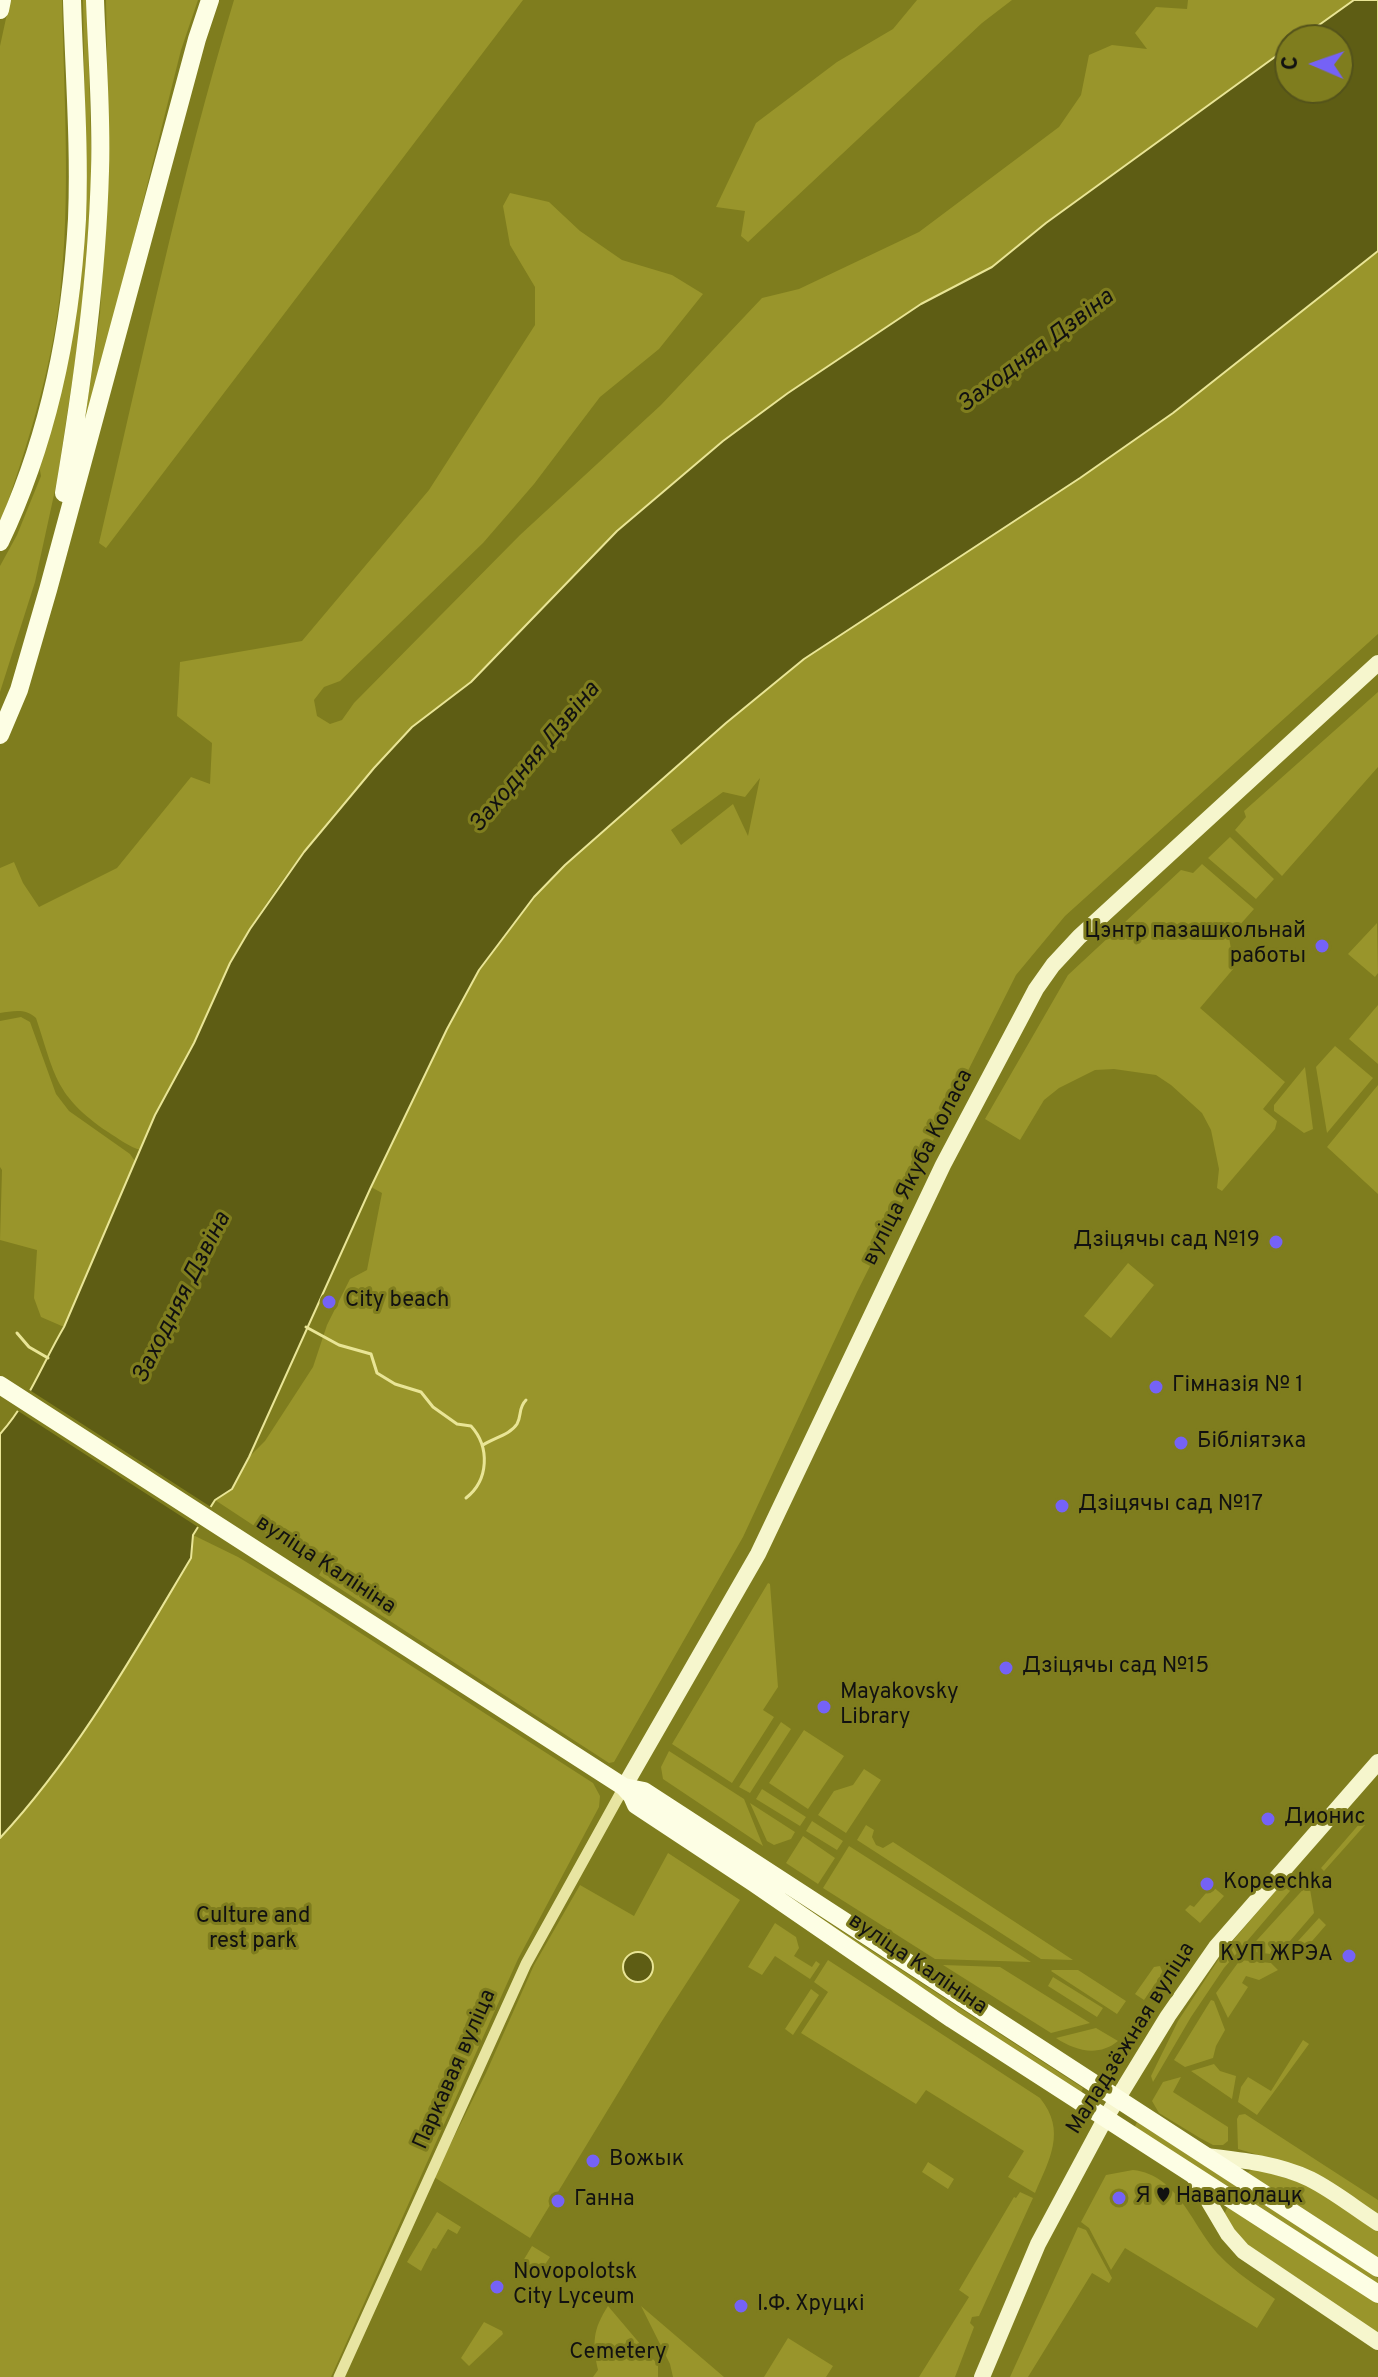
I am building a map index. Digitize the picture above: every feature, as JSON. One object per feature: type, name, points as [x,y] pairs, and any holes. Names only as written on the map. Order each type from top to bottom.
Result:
[{"type":"main road","points":[[0,10],[2,0]]},
{"type":"main road","points":[[0,542],[28,474],[45,419],[62,347],[71,288],[77,216],[72,0]]},
{"type":"main road","points":[[48,590],[88,337],[97,237],[100,169],[95,0]]},
{"type":"main road","points":[[0,735],[19,690],[48,590],[210,0]]},
{"type":"main road","name":"вуліца Калініна","points":[[0,1385],[624,1787],[636,1805],[1105,2119],[1378,2294]]},
{"type":"main road","name":"вуліца Калініна","points":[[624,1787],[644,1791],[1378,2268]]},
{"type":"street","name":"вуліца Якуба Коласа","points":[[624,1787],[758,1554],[943,1165],[1036,989],[1079,937],[1378,663]]},
{"type":"street","name":"Маладзёжная вуліца","points":[[982,2377],[1033,2255],[1105,2119],[1168,2016],[1216,1947],[1378,1762]]},
{"type":"street","name":"Паркавая вуліца","points":[[339,2377],[526,1964],[624,1787]]},
{"type":"street","name":"вуліца Калініна","points":[[1203,2156],[1285,2170],[1311,2180],[1378,2223]]},
{"type":"street","name":"вуліца Калініна","points":[[1192,2174],[1243,2251],[1378,2342]]},
{"type":"street","points":[[1221,2222],[1220,2209],[1224,2205],[1238,2204]]},
{"type":"green space","points":[[10,0],[62,0],[66,184],[56,324],[28,440],[0,525],[0,46]]},
{"type":"green space","points":[[83,0],[87,0],[92,181],[81,323],[57,481],[35,582],[0,692],[0,566],[17,535],[41,476],[39,465],[86,181]]},
{"type":"green space","points":[[106,0],[198,0],[181,50],[80,454],[100,314],[109,166]]},
{"type":"green space","points":[[234,0],[523,0],[106,548],[99,543],[146,339],[196,134]]},
{"type":"green space","points":[[917,0],[1012,0],[982,23],[748,242],[741,236],[745,211],[716,207],[756,123],[837,62],[893,29]]},
{"type":"green space","points":[[1188,0],[1354,0],[1320,24],[1274,24],[1274,58],[1046,223],[992,267],[921,304],[788,393],[722,441],[617,531],[471,682],[412,727],[308,847],[267,903],[231,961],[141,1150],[108,1132],[77,1107],[53,1070],[36,1018],[24,1011],[0,1013],[0,868],[14,862],[39,907],[117,868],[191,777],[210,784],[212,743],[177,716],[180,662],[302,641],[429,490],[535,325],[535,287],[510,245],[503,206],[510,193],[549,202],[580,231],[622,260],[672,275],[703,294],[659,349],[600,397],[534,484],[483,543],[340,681],[324,687],[314,700],[317,716],[330,724],[342,720],[354,703],[520,535],[661,405],[762,298],[799,289],[919,232],[1059,127],[1081,95],[1089,55],[1112,45],[1147,49],[1135,33],[1156,7],[1187,9]]},
{"type":"green space","points":[[1378,251],[1378,634],[1065,916],[1016,975],[857,1292],[743,1537],[614,1762],[609,1763],[319,1575],[330,1557],[317,1552],[303,1558],[215,1500],[232,1489],[249,1457],[265,1441],[313,1367],[327,1325],[350,1279],[367,1270],[382,1193],[371,1187],[479,970],[534,897],[565,865],[726,723],[804,659],[1080,478],[1173,413]],"holes":[[[760,778],[748,836],[733,804],[681,845],[671,830],[723,792],[745,797]]]},
{"type":"green space","points":[[1378,692],[1378,767],[1282,876],[1235,830],[1246,817],[1244,811]]},
{"type":"green space","points":[[1230,837],[1274,879],[1256,899],[1208,858]]},
{"type":"green space","points":[[1202,864],[1254,909],[1229,937],[1234,968],[1200,1008],[1285,1082],[1263,1109],[1277,1121],[1275,1129],[1222,1191],[1217,1188],[1219,1169],[1211,1130],[1202,1113],[1156,1075],[1114,1069],[1095,1070],[1059,1088],[1044,1100],[1020,1140],[985,1119],[1068,975],[1181,870],[1193,873]]},
{"type":"green space","points":[[1377,923],[1378,973],[1375,977],[1348,954]]},
{"type":"green space","points":[[1378,1005],[1378,1064],[1349,1039]]},
{"type":"green space","points":[[21,1017],[30,1022],[56,1094],[69,1111],[130,1154],[135,1161],[64,1327],[41,1317],[34,1298],[37,1250],[0,1240],[0,1021]]},
{"type":"green space","points":[[1335,1046],[1373,1078],[1327,1133],[1316,1067]]},
{"type":"green space","points":[[1305,1067],[1313,1129],[1304,1133],[1274,1111],[1274,1105]]},
{"type":"green space","points":[[1378,1085],[1378,1194],[1327,1147]]},
{"type":"green space","points":[[1128,1263],[1154,1285],[1111,1338],[1084,1316]]},
{"type":"green space","name":"Culture and rest park","points":[[193,1535],[238,1557],[306,1598],[593,1783],[600,1796],[599,1807],[518,1959],[331,2377],[0,2377],[0,1838],[54,1773],[103,1703],[191,1558]]},
{"type":"green space","points":[[768,1583],[778,1687],[763,1710],[774,1717],[732,1783],[672,1744]]},
{"type":"green space","points":[[781,1722],[791,1729],[750,1793],[739,1787]]},
{"type":"green space","points":[[804,1730],[844,1756],[808,1809],[769,1783]]},
{"type":"green space","points":[[669,1751],[744,1799],[763,1846],[663,1779],[661,1767]]},
{"type":"green space","points":[[864,1769],[881,1780],[846,1833],[818,1815],[834,1791],[853,1785]]},
{"type":"green space","points":[[762,1789],[806,1817],[800,1826],[756,1799]]},
{"type":"green space","points":[[750,1803],[795,1832],[791,1839],[774,1845],[767,1841]]},
{"type":"green space","points":[[812,1821],[843,1841],[837,1850],[806,1831]]},
{"type":"green space","points":[[1361,1822],[1365,1825],[1324,1871],[1321,1868]]},
{"type":"green space","points":[[866,1825],[874,1830],[872,1837],[876,1845],[883,1848],[893,1842],[1073,1960],[1041,1959],[857,1840]]},
{"type":"green space","points":[[803,1836],[835,1858],[818,1884],[786,1863]]},
{"type":"green space","points":[[849,1846],[1031,1962],[935,1959],[823,1888]]},
{"type":"green space","points":[[668,1853],[740,1900],[660,2024],[530,2238],[434,2177],[486,2073],[534,1965],[580,1885],[634,1916]]},
{"type":"green space","points":[[1292,1872],[1302,1877],[1224,1968],[1153,2082],[1151,2076],[1178,2021],[1224,1951]]},
{"type":"green space","points":[[1309,1883],[1314,1913],[1278,1955],[1247,1951]]},
{"type":"green space","points":[[1212,1886],[1224,1896],[1200,1923],[1185,1910],[1190,1905],[1194,1907]]},
{"type":"green space","points":[[809,1910],[1083,2088],[1081,2093],[805,1915]]},
{"type":"green space","points":[[1319,1918],[1326,1925],[1306,1948],[1298,1941]]},
{"type":"green space","points":[[775,1923],[796,1937],[799,1948],[794,1956],[812,1967],[816,1961],[820,1964],[810,1979],[775,1956],[762,1975],[748,1967]]},
{"type":"green space","points":[[828,1960],[1040,2098],[1053,2122],[1054,2134],[1050,2157],[1035,2193],[1008,2177],[1024,2151],[926,2090],[916,2104],[801,2033],[828,1992],[814,1982]]},
{"type":"green space","points":[[1240,1960],[1271,1963],[1278,1970],[1259,1980],[1246,1976],[1242,1983],[1248,1987],[1228,2018],[1216,1993]]},
{"type":"green space","points":[[943,1965],[1000,1967],[1090,2023],[1051,2033]]},
{"type":"green space","points":[[1160,1966],[1163,1973],[1144,2000],[1135,1994],[1154,1967]]},
{"type":"green space","points":[[1052,1970],[1078,1970],[1126,2001],[1117,2014]]},
{"type":"green space","points":[[1053,1977],[1103,2008],[1097,2017],[1048,1986]]},
{"type":"green space","points":[[811,1989],[819,1995],[793,2035],[785,2029]]},
{"type":"green space","points":[[1211,2000],[1225,2030],[1213,2058],[1185,2067],[1174,2060]]},
{"type":"green space","points":[[1096,2028],[1118,2041],[1095,2051],[1071,2046],[1056,2038]]},
{"type":"green space","points":[[1303,2040],[1309,2044],[1257,2115],[1238,2102],[1241,2087],[1248,2077],[1271,2091]]},
{"type":"green space","points":[[1214,2064],[1220,2071],[1236,2076],[1232,2099],[1191,2071]]},
{"type":"green space","points":[[1181,2077],[1173,2092],[1228,2127],[1228,2141],[1223,2145],[1213,2145],[1159,2113],[1152,2101],[1163,2082]]},
{"type":"green space","points":[[1245,2114],[1378,2200],[1378,2215],[1286,2163],[1238,2149],[1237,2119]]},
{"type":"green space","points":[[1137,2122],[1378,2278],[1378,2286],[1134,2128]]},
{"type":"green space","points":[[928,2162],[954,2179],[948,2189],[922,2172]]},
{"type":"green space","points":[[1253,2168],[1308,2185],[1378,2230],[1378,2263],[1246,2174]]},
{"type":"green space","points":[[1133,2170],[1162,2181],[1183,2204],[1220,2256],[1275,2299],[1257,2328],[1125,2248],[1111,2270],[1089,2228],[1081,2222],[1106,2175]]},
{"type":"green space","points":[[1020,2192],[1033,2198],[979,2316],[972,2317],[970,2323],[974,2327],[955,2377],[919,2377],[969,2297],[959,2290],[1014,2197]]},
{"type":"green space","points":[[1232,2207],[1378,2303],[1378,2336],[1246,2247],[1224,2215],[1227,2208]]},
{"type":"green space","points":[[437,2212],[461,2227],[457,2234],[448,2229],[421,2271],[407,2262]]},
{"type":"green space","points":[[1078,2227],[1086,2230],[1112,2278],[1109,2283],[1092,2273],[1028,2377],[1010,2377]]},
{"type":"green space","points":[[532,2246],[550,2257],[540,2272],[523,2261]]},
{"type":"green space","name":"Cemetery","points":[[608,2306],[658,2365],[658,2377],[593,2377],[598,2370],[595,2336]]},
{"type":"green space","points":[[641,2306],[724,2377],[673,2377],[670,2364]]},
{"type":"green space","points":[[484,2322],[503,2334],[469,2366],[461,2358]]},
{"type":"green space","points":[[788,2338],[833,2366],[826,2377],[764,2377]]},
{"type":"water","name":"Заходняя Дзвіна","points":[[1354,0],[1378,0],[1378,251],[1173,413],[1080,478],[804,659],[726,723],[565,865],[534,897],[479,970],[447,1029],[232,1489],[215,1500],[193,1535],[191,1558],[103,1703],[54,1773],[0,1838],[0,1434],[27,1396],[64,1327],[155,1115],[194,1043],[230,963],[304,852],[412,727],[471,682],[617,531],[723,441],[788,393],[921,304],[992,267],[1046,223],[1274,58],[1274,104],[1354,104],[1354,24],[1320,24]]},
{"type":"water","points":[[638,1952],[649,1956],[653,1967],[649,1978],[638,1982],[627,1978],[623,1967],[627,1956]]},
{"type":"pier","points":[[28,1389],[214,1509],[201,1529],[15,1409]]},
{"type":"waterway","points":[[306,1327],[339,1345],[371,1354],[377,1373],[395,1384],[421,1392],[433,1407],[457,1424],[471,1426],[481,1444],[484,1463],[479,1482],[466,1498]]},
{"type":"waterway","points":[[17,1333],[29,1347],[48,1358]]},
{"type":"waterway","points":[[483,1445],[514,1428],[526,1400]]},
{"type":"place","name":"Цэнтр пазашкольнай работы","points":[[1322,946]]},
{"type":"place","name":"Дзіцячы сад №19","points":[[1276,1242]]},
{"type":"place","name":"City beach","points":[[329,1302]]},
{"type":"place","name":"Гімназія № 1","points":[[1156,1387]]},
{"type":"place","name":"Бібліятэка","points":[[1181,1443]]},
{"type":"place","name":"Дзіцячы сад №17","points":[[1062,1506]]},
{"type":"place","name":"Дзіцячы сад №15","points":[[1006,1668]]},
{"type":"place","name":"Mayakovsky Library","points":[[824,1707]]},
{"type":"place","name":"Дионис","points":[[1268,1819]]},
{"type":"place","name":"Kopeechka","points":[[1207,1884]]},
{"type":"place","name":"КУП ЖРЭА","points":[[1349,1956]]},
{"type":"place","name":"Вожык","points":[[593,2161]]},
{"type":"place","name":"Я ♥ Наваполацк","points":[[1119,2198]]},
{"type":"place","name":"Ганна","points":[[558,2201]]},
{"type":"place","name":"Novopolotsk City Lyceum","points":[[497,2287]]},
{"type":"place","name":"І.Ф. Хруцкі","points":[[741,2306]]}]
